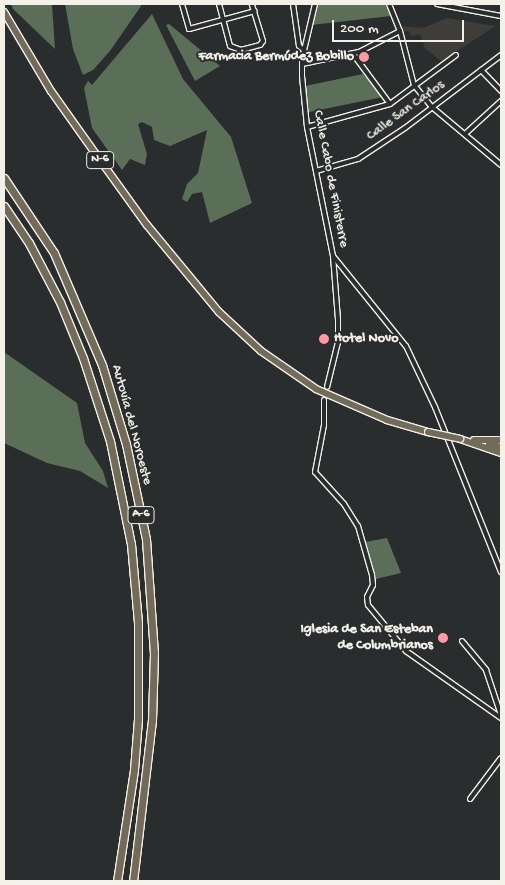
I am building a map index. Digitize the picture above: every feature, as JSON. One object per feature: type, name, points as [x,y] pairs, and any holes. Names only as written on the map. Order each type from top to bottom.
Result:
[{"type":"highway","name":"N-6","points":[[4,12],[51,91],[147,225],[219,312],[261,351],[316,389],[387,420],[428,432],[501,447]]},
{"type":"highway","name":"Autovía del Noroeste","points":[[4,178],[54,253],[102,365],[126,444],[146,539],[154,653],[152,720],[134,881]]},
{"type":"highway","name":"Autovía del Noroeste","points":[[4,206],[28,243],[60,302],[86,367],[110,441],[131,544],[138,623],[136,731],[117,881]]},
{"type":"highway","points":[[460,439],[501,440]]},
{"type":"highway","points":[[460,439],[501,453]]},
{"type":"highway","points":[[113,881],[136,731]]},
{"type":"street","points":[[182,4],[189,29],[255,12]]},
{"type":"street","points":[[218,4],[230,46],[241,50],[261,44],[252,4]]},
{"type":"street","points":[[293,4],[299,46],[304,50]]},
{"type":"street","name":"Calle Cabo de Finisterre","points":[[315,4],[302,64],[307,127],[333,256],[338,342],[327,387]]},
{"type":"street","points":[[389,4],[400,31],[414,85],[432,107],[501,165]]},
{"type":"street","points":[[437,4],[501,16]]},
{"type":"street","points":[[302,64],[353,54],[400,31]]},
{"type":"street","points":[[353,54],[390,104]]},
{"type":"street","points":[[307,127],[390,104],[456,55]]},
{"type":"street","name":"Calle San Carlos","points":[[316,171],[351,163],[432,107],[501,55]]},
{"type":"street","points":[[481,70],[501,91]]},
{"type":"street","points":[[464,134],[501,101]]},
{"type":"street","points":[[333,256],[406,346],[435,407],[501,572]]},
{"type":"street","points":[[324,400],[324,425],[315,472],[344,504],[358,526],[371,566],[373,585],[367,597],[368,605],[406,651],[501,717]]},
{"type":"street","points":[[462,641],[486,670],[501,717]]},
{"type":"street","points":[[470,798],[501,758]]},
{"type":"shaded area","points":[[447,18],[496,26],[441,61],[425,48],[420,34],[411,36],[409,31],[404,31],[403,26],[423,28]]},
{"type":"green space","points":[[11,4],[52,4],[55,49],[13,9]]},
{"type":"green space","points":[[65,4],[140,4],[141,6],[110,51],[93,70],[83,75],[73,49]]},
{"type":"green space","points":[[317,4],[385,4],[391,16],[311,25]]},
{"type":"green space","points":[[152,14],[183,79],[231,137],[252,203],[210,223],[202,192],[192,194],[187,202],[182,199],[187,184],[198,173],[207,130],[170,146],[154,140],[152,127],[142,122],[138,124],[147,154],[145,165],[130,159],[122,170],[92,128],[84,88],[88,81],[92,85]]},
{"type":"green space","points":[[169,24],[220,66],[195,81],[166,25]]},
{"type":"green space","points":[[363,74],[383,97],[309,112],[305,86]]},
{"type":"green space","points":[[4,352],[77,403],[85,443],[103,471],[108,488],[80,471],[47,463],[4,443]]},
{"type":"green space","points":[[387,538],[401,573],[376,579],[365,542]]},
{"type":"place","name":"Farmacia Bermúdez Bobillo","points":[[364,57]]},
{"type":"place","name":"Hotel Novo","points":[[324,339]]},
{"type":"place","name":"Iglesia de San Esteban de Columbrianos","points":[[443,638]]}]
